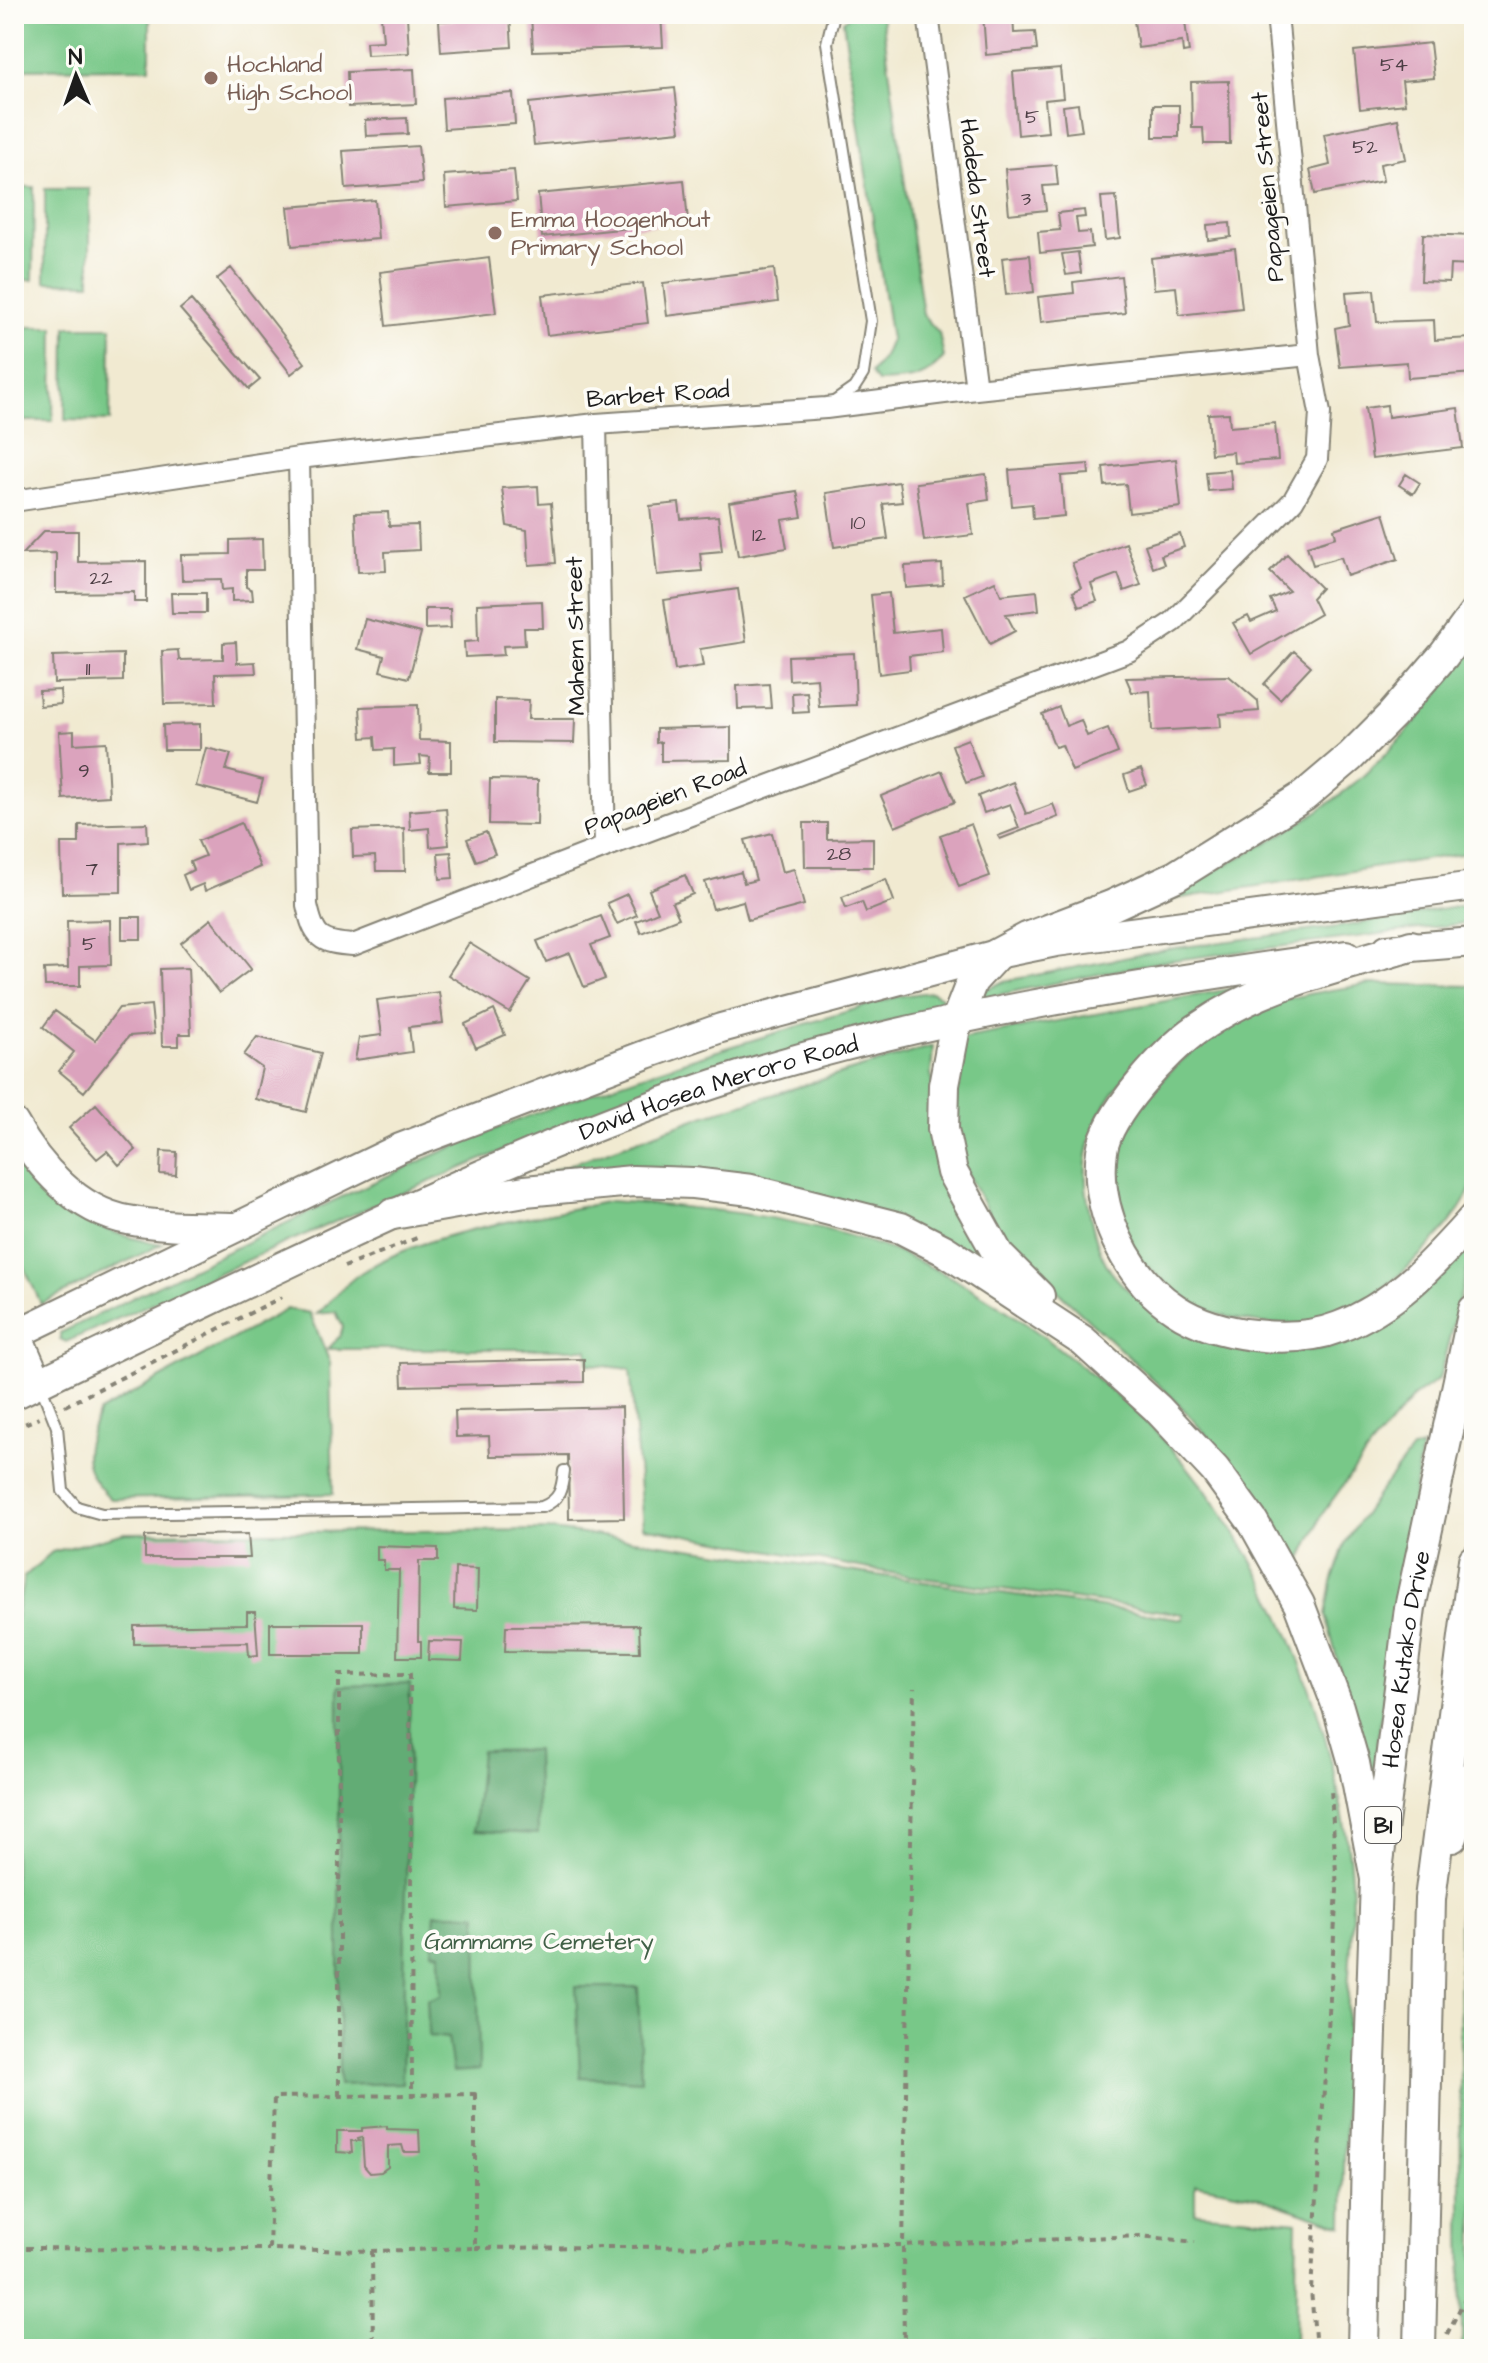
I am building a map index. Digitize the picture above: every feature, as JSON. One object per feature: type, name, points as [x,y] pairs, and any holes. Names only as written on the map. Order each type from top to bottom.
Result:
[{"type":"main road","points":[[1376,1879],[1350,1749],[1338,1707],[1299,1604],[1253,1522],[1215,1470],[1157,1408],[1083,1341],[999,1256],[952,1172],[943,1129],[944,1085],[956,1022],[972,981],[997,954],[1027,938],[1111,906],[1176,876],[1304,796],[1350,757],[1392,715],[1444,655],[1474,614]]},
{"type":"main road","points":[[16,1330],[400,1148],[721,1028],[997,954],[1056,942],[1474,886]]},
{"type":"main road","name":"David Hosea Meroro Road","points":[[14,1395],[393,1214],[561,1141],[714,1084],[841,1047],[1067,997],[1411,946],[1466,943]]},
{"type":"main road","points":[[1411,946],[1271,988],[1195,1031],[1153,1069],[1113,1122],[1102,1149],[1105,1208],[1128,1260],[1148,1286],[1176,1310],[1211,1325],[1248,1335],[1289,1337],[1336,1328],[1371,1313],[1425,1272],[1474,1218]]},
{"type":"main road","points":[[14,1123],[48,1173],[91,1207],[125,1220],[237,1227]]},
{"type":"main road","points":[[393,1214],[525,1191],[633,1181],[693,1183],[751,1190],[901,1228],[944,1250],[1083,1341]]},
{"type":"main road","name":"Hosea Kutako Drive","points":[[1363,2349],[1376,1879],[1410,1608],[1474,1310]]},
{"type":"main road","points":[[1431,2347],[1430,1899],[1474,1560]]},
{"type":"main road","points":[[1430,1899],[1474,1775]]},
{"type":"street","name":"Hadeda Street","points":[[928,14],[976,389]]},
{"type":"street","name":"Papageien Street","points":[[1277,14],[1309,355]]},
{"type":"street","name":"Barbet Road","points":[[14,501],[299,458],[596,424],[826,408],[976,389],[1309,355]]},
{"type":"street","name":"Papageien Road","points":[[299,458],[307,905],[310,921],[319,938],[332,944],[353,945],[1129,651],[1157,635],[1293,501],[1317,459],[1320,413],[1309,355]]},
{"type":"street","name":"Mahem Street","points":[[596,424],[605,847]]},
{"type":"street","points":[[16,1330],[40,1382]]},
{"type":"lane","points":[[826,408],[854,388],[863,374],[871,321],[827,43],[834,14]]},
{"type":"lane","points":[[40,1382],[53,1412],[63,1491],[77,1507],[102,1514],[542,1507],[553,1503],[559,1496],[564,1471]]},
{"type":"path","points":[[331,1272],[426,1234]]},
{"type":"path","points":[[14,1428],[53,1412],[290,1293]]},
{"type":"path","points":[[339,2096],[339,1675],[410,1674],[412,2095]]},
{"type":"path","points":[[904,2349],[903,2245],[914,1688]]},
{"type":"path","points":[[1316,2349],[1311,2290],[1337,1890],[1330,1781]]},
{"type":"path","points":[[269,2249],[274,2097],[475,2094],[475,2248]]},
{"type":"path","points":[[14,2248],[372,2251],[903,2245],[1141,2236],[1195,2242]]},
{"type":"path","points":[[372,2251],[373,2349]]},
{"type":"path","points":[[1431,2347],[1474,2288]]},
{"type":"green space","points":[[14,14],[150,14],[150,68],[14,69]]},
{"type":"green space","points":[[852,14],[882,17],[923,315],[939,333],[944,357],[929,372],[907,380],[878,382],[871,373],[884,357],[891,340],[843,21]]},
{"type":"green space","points":[[14,187],[34,187],[33,280],[14,280]]},
{"type":"green space","points":[[45,189],[90,189],[90,283],[45,282]]},
{"type":"green space","points":[[14,327],[54,327],[53,421],[14,421]]},
{"type":"green space","points":[[66,327],[111,327],[110,421],[65,420]]},
{"type":"green space","points":[[1474,645],[1474,852],[1156,902],[1290,829],[1340,795],[1409,729]]},
{"type":"green space","points":[[1474,904],[1474,922],[1159,962],[981,996],[982,991],[1005,981],[1175,948],[1338,927]]},
{"type":"green space","points":[[1370,984],[1474,986],[1474,1180],[1461,1207],[1445,1229],[1405,1270],[1373,1295],[1324,1320],[1300,1324],[1259,1323],[1232,1318],[1197,1305],[1145,1264],[1129,1245],[1122,1230],[1115,1186],[1113,1163],[1118,1141],[1130,1119],[1168,1073],[1237,1019],[1285,1000]]},
{"type":"green space","points":[[1252,985],[1157,1044],[1133,1067],[1095,1126],[1086,1167],[1089,1209],[1102,1254],[1121,1283],[1152,1309],[1208,1339],[1248,1349],[1317,1349],[1361,1336],[1380,1326],[1430,1288],[1474,1242],[1439,1379],[1413,1397],[1371,1447],[1323,1513],[1297,1569],[1225,1456],[1177,1402],[1003,1240],[963,1166],[955,1110],[960,1039]]},
{"type":"green space","points":[[931,992],[942,997],[937,1010],[888,1022],[514,1146],[292,1240],[66,1342],[60,1339],[60,1333],[374,1182],[481,1135],[688,1060],[899,996]]},
{"type":"green space","points":[[933,1046],[931,1075],[997,1270],[847,1200],[538,1176],[706,1115]]},
{"type":"green space","points":[[14,1157],[42,1191],[59,1205],[119,1234],[162,1244],[41,1304],[14,1245]]},
{"type":"green space","name":"Gammams Cemetery","points":[[610,1201],[719,1211],[828,1230],[897,1252],[966,1286],[1010,1312],[1051,1342],[1142,1418],[1198,1480],[1255,1567],[1279,1613],[1317,1710],[1331,1760],[1348,1846],[1352,1916],[1343,2226],[1256,2196],[1195,2184],[1195,2213],[1297,2222],[1295,2349],[14,2349],[14,1661],[18,1660],[14,1628],[24,1577],[52,1552],[125,1533],[551,1530],[1183,1619],[1183,1614],[902,1575],[643,1527],[630,1369],[588,1364],[588,1349],[328,1349],[340,1336],[343,1327],[336,1312],[317,1314],[356,1276],[388,1258],[482,1227]]},
{"type":"green space","points":[[287,1309],[310,1313],[330,1363],[333,1494],[111,1499],[93,1478],[86,1458],[89,1438],[99,1412]]},
{"type":"green space","points":[[1421,1447],[1371,1787],[1367,1783],[1326,1615],[1332,1582],[1345,1543],[1412,1450]]},
{"type":"green space","points":[[410,1684],[402,2083],[339,2085],[339,1686]]},
{"type":"green space","points":[[536,1750],[538,1834],[474,1831],[481,1751]]},
{"type":"green space","points":[[1474,1847],[1474,2349],[1462,2349],[1459,1905]]},
{"type":"green space","points":[[435,1914],[477,1914],[479,2070],[453,2072],[448,2038],[429,2036],[427,2000],[441,1995],[440,1953],[432,1952]]},
{"type":"green space","points":[[576,1987],[638,1987],[641,2080],[580,2077]]},
{"type":"building","points":[[531,14],[661,14],[663,47],[533,51]]},
{"type":"building","points":[[983,14],[1013,14],[1014,33],[1035,32],[1037,50],[986,55]]},
{"type":"building","points":[[1133,14],[1184,14],[1189,52],[1183,53],[1182,42],[1138,48]]},
{"type":"building","points":[[407,15],[409,53],[367,55],[366,42],[383,41],[381,16]]},
{"type":"building","points":[[510,16],[512,47],[441,52],[439,21]]},
{"type":"building","points":[[1430,43],[1434,78],[1402,81],[1405,104],[1360,109],[1354,51]]},
{"type":"building","points":[[1060,68],[1063,98],[1045,100],[1048,132],[1018,135],[1013,72]]},
{"type":"building","points":[[414,69],[416,104],[348,107],[347,72]]},
{"type":"building","points":[[1229,81],[1230,144],[1204,144],[1203,128],[1192,128],[1191,82]]},
{"type":"building","points":[[675,88],[680,131],[534,145],[529,103]]},
{"type":"building","points":[[513,93],[515,124],[444,129],[442,98]]},
{"type":"building","points":[[1078,104],[1082,131],[1066,133],[1063,106]]},
{"type":"building","points":[[1153,105],[1179,105],[1179,137],[1153,137]]},
{"type":"building","points":[[407,118],[408,134],[366,136],[365,120]]},
{"type":"building","points":[[1398,119],[1406,159],[1380,164],[1383,181],[1315,194],[1310,170],[1330,165],[1324,134]]},
{"type":"building","points":[[418,146],[422,183],[346,189],[343,151]]},
{"type":"building","points":[[1056,165],[1058,185],[1043,186],[1046,210],[1009,214],[1005,169]]},
{"type":"building","points":[[514,170],[517,201],[446,207],[444,175]]},
{"type":"building","points":[[684,180],[688,222],[542,237],[538,194]]},
{"type":"building","points":[[1116,196],[1120,238],[1105,240],[1101,197]]},
{"type":"building","points":[[375,200],[378,239],[292,246],[288,207]]},
{"type":"building","points":[[1084,210],[1085,217],[1076,218],[1078,233],[1090,232],[1092,247],[1040,253],[1038,232],[1060,230],[1058,213]]},
{"type":"building","points":[[1230,223],[1231,237],[1208,240],[1207,225]]},
{"type":"building","points":[[1423,234],[1474,236],[1474,266],[1450,265],[1449,282],[1421,281]]},
{"type":"building","points":[[1235,248],[1242,308],[1179,315],[1176,287],[1154,289],[1151,258]]},
{"type":"building","points":[[1078,252],[1081,273],[1066,275],[1062,254]]},
{"type":"building","points":[[1030,255],[1034,292],[1006,295],[1002,258]]},
{"type":"building","points":[[489,258],[496,313],[386,326],[380,272]]},
{"type":"building","points":[[231,268],[305,363],[291,374],[217,279]]},
{"type":"building","points":[[774,269],[778,302],[667,316],[663,283]]},
{"type":"building","points":[[1121,276],[1125,313],[1041,322],[1038,297],[1074,293],[1073,282]]},
{"type":"building","points":[[643,283],[648,323],[547,335],[542,295]]},
{"type":"building","points":[[1374,290],[1377,322],[1434,320],[1435,340],[1472,338],[1474,373],[1408,378],[1407,362],[1340,367],[1335,328],[1349,325],[1346,292]]},
{"type":"building","points":[[191,300],[260,380],[249,389],[180,309]]},
{"type":"building","points":[[1387,405],[1388,417],[1458,408],[1463,448],[1372,459],[1365,408]]},
{"type":"building","points":[[1229,413],[1230,427],[1275,423],[1278,460],[1234,463],[1233,452],[1211,454],[1208,414]]},
{"type":"building","points":[[1176,459],[1181,507],[1129,513],[1126,484],[1105,486],[1103,467]]},
{"type":"building","points":[[1088,464],[1089,474],[1061,476],[1064,516],[1033,519],[1032,504],[1012,506],[1009,470]]},
{"type":"building","points":[[1230,470],[1232,489],[1208,491],[1206,472]]},
{"type":"building","points":[[986,474],[989,500],[969,503],[973,535],[924,541],[916,483]]},
{"type":"building","points":[[1406,474],[1420,483],[1413,494],[1399,485]]},
{"type":"building","points":[[899,482],[902,502],[883,504],[888,539],[834,547],[826,493]]},
{"type":"building","points":[[538,486],[539,504],[551,503],[556,563],[529,565],[527,530],[507,526],[502,488]]},
{"type":"building","points":[[797,491],[802,517],[782,520],[787,548],[738,556],[729,502]]},
{"type":"building","points":[[679,503],[681,519],[718,516],[722,551],[700,553],[702,571],[657,575],[650,506]]},
{"type":"building","points":[[388,512],[389,526],[418,525],[419,550],[385,552],[386,571],[358,572],[355,513]]},
{"type":"building","points":[[1384,513],[1398,559],[1347,576],[1341,557],[1313,565],[1307,546],[1336,537],[1334,529]]},
{"type":"building","points":[[44,531],[78,531],[78,562],[146,561],[146,602],[134,602],[134,592],[56,593],[56,553],[22,554]]},
{"type":"building","points":[[1180,534],[1184,547],[1161,555],[1164,564],[1153,568],[1145,545]]},
{"type":"building","points":[[262,539],[263,570],[246,570],[246,587],[252,590],[253,600],[232,601],[232,589],[222,590],[221,579],[182,580],[181,555],[230,554],[230,540]]},
{"type":"building","points":[[1126,543],[1141,585],[1124,591],[1118,574],[1091,584],[1097,601],[1079,607],[1073,592],[1081,588],[1072,563]]},
{"type":"building","points":[[1287,554],[1321,588],[1312,598],[1320,614],[1251,654],[1233,623],[1248,616],[1251,622],[1276,611],[1270,599],[1289,591],[1270,572]]},
{"type":"building","points":[[942,564],[943,585],[906,588],[905,566]]},
{"type":"building","points":[[995,581],[1001,595],[1037,591],[1039,610],[1006,614],[1015,631],[990,644],[965,595]]},
{"type":"building","points":[[738,589],[746,642],[700,649],[703,666],[675,670],[664,600]]},
{"type":"building","points":[[171,593],[206,593],[206,613],[172,613]]},
{"type":"building","points":[[889,593],[893,633],[941,628],[943,652],[909,656],[910,670],[879,674],[871,595]]},
{"type":"building","points":[[542,601],[543,628],[524,628],[525,645],[503,646],[504,655],[465,657],[464,642],[478,641],[477,604]]},
{"type":"building","points":[[425,609],[450,609],[451,628],[425,629]]},
{"type":"building","points":[[365,619],[421,633],[409,678],[380,671],[384,656],[357,649]]},
{"type":"building","points":[[236,642],[237,663],[255,662],[256,673],[215,674],[216,703],[164,704],[162,651],[178,650],[179,660],[223,659],[223,643]]},
{"type":"building","points":[[1294,651],[1311,666],[1280,699],[1264,684]]},
{"type":"building","points":[[854,653],[856,705],[819,707],[817,678],[789,680],[788,656]]},
{"type":"building","points":[[123,654],[123,681],[54,683],[53,656]]},
{"type":"building","points":[[1229,676],[1258,701],[1259,711],[1220,714],[1221,727],[1152,731],[1150,691],[1132,692],[1126,678]]},
{"type":"building","points":[[769,684],[771,708],[738,709],[737,686]]},
{"type":"building","points":[[60,690],[61,704],[40,706],[39,691]]},
{"type":"building","points":[[807,692],[809,712],[793,713],[792,693]]},
{"type":"building","points":[[495,699],[529,700],[528,719],[575,719],[574,743],[495,742]]},
{"type":"building","points":[[418,705],[419,740],[451,741],[451,772],[429,772],[430,757],[420,756],[421,764],[394,766],[394,749],[376,750],[375,737],[362,738],[360,707]]},
{"type":"building","points":[[1059,707],[1066,726],[1081,720],[1087,736],[1108,728],[1118,753],[1072,771],[1062,745],[1055,747],[1042,714]]},
{"type":"building","points":[[200,724],[200,750],[164,750],[163,725]]},
{"type":"building","points":[[731,727],[731,760],[661,761],[661,742],[656,743],[656,729]]},
{"type":"building","points":[[74,731],[74,744],[106,742],[109,796],[63,799],[59,732]]},
{"type":"building","points":[[968,739],[982,777],[966,783],[952,745]]},
{"type":"building","points":[[206,748],[231,754],[226,770],[263,780],[257,802],[196,786]]},
{"type":"building","points":[[1141,769],[1147,785],[1129,791],[1124,775]]},
{"type":"building","points":[[942,771],[955,802],[895,827],[881,796]]},
{"type":"building","points":[[490,779],[538,780],[537,825],[489,824]]},
{"type":"building","points":[[1013,782],[1026,814],[1053,804],[1058,817],[1000,839],[998,836],[1019,828],[1010,804],[984,813],[978,796]]},
{"type":"building","points":[[446,808],[449,845],[430,847],[429,828],[410,830],[409,811]]},
{"type":"building","points":[[147,823],[148,841],[121,843],[121,892],[62,893],[61,843],[79,843],[79,825]]},
{"type":"building","points":[[241,823],[260,867],[205,891],[203,884],[189,890],[183,875],[193,870],[190,862],[205,856],[198,841]]},
{"type":"building","points":[[804,823],[827,823],[827,839],[873,838],[873,867],[805,867]]},
{"type":"building","points":[[971,824],[990,876],[959,887],[940,835]]},
{"type":"building","points":[[404,828],[405,871],[376,871],[375,856],[353,857],[352,830]]},
{"type":"building","points":[[486,832],[495,854],[476,861],[467,839]]},
{"type":"building","points":[[772,833],[782,872],[794,869],[804,905],[748,920],[743,901],[713,909],[705,882],[741,872],[744,883],[756,880],[745,840]]},
{"type":"building","points":[[451,852],[453,878],[440,879],[438,853]]},
{"type":"building","points":[[685,875],[693,894],[672,903],[679,918],[641,933],[636,921],[658,912],[649,890]]},
{"type":"building","points":[[886,879],[894,901],[866,912],[862,902],[846,908],[842,897]]},
{"type":"building","points":[[627,894],[637,915],[617,924],[607,903]]},
{"type":"building","points":[[601,916],[610,938],[591,945],[605,979],[584,987],[570,953],[546,962],[537,941]]},
{"type":"building","points":[[122,917],[141,917],[141,939],[122,939]]},
{"type":"building","points":[[211,919],[251,969],[219,993],[181,943]]},
{"type":"building","points":[[110,920],[111,965],[80,966],[80,986],[45,986],[44,969],[68,968],[67,921]]},
{"type":"building","points":[[469,943],[530,981],[510,1013],[448,975]]},
{"type":"building","points":[[188,968],[191,1034],[179,1034],[179,1046],[162,1046],[160,969]]},
{"type":"building","points":[[439,992],[443,1023],[409,1027],[412,1052],[355,1060],[359,1038],[382,1035],[377,1000]]},
{"type":"building","points":[[151,1005],[154,1034],[129,1036],[84,1092],[59,1071],[74,1052],[43,1027],[55,1011],[95,1040],[119,1008]]},
{"type":"building","points":[[494,1010],[505,1035],[476,1048],[465,1024]]},
{"type":"building","points":[[257,1037],[321,1053],[306,1112],[255,1099],[262,1068],[244,1055]]},
{"type":"building","points":[[96,1104],[136,1150],[119,1165],[107,1151],[97,1159],[69,1128]]},
{"type":"building","points":[[161,1151],[177,1152],[176,1175],[160,1174]]},
{"type":"building","points":[[584,1359],[584,1382],[402,1386],[401,1363]]},
{"type":"building","points":[[622,1407],[624,1518],[569,1519],[568,1455],[490,1456],[489,1436],[456,1437],[455,1411]]},
{"type":"building","points":[[248,1534],[250,1558],[145,1558],[145,1536]]},
{"type":"building","points":[[377,1546],[438,1548],[438,1561],[419,1561],[418,1641],[421,1641],[421,1657],[397,1657],[399,1570],[384,1570],[384,1560],[377,1560]]},
{"type":"building","points":[[455,1568],[478,1569],[477,1610],[454,1609]]},
{"type":"building","points":[[247,1612],[255,1612],[258,1655],[249,1656],[248,1642],[134,1644],[134,1626],[247,1624]]},
{"type":"building","points":[[270,1623],[363,1623],[363,1654],[270,1654]]},
{"type":"building","points":[[639,1625],[640,1652],[505,1651],[506,1626]]},
{"type":"building","points":[[429,1641],[463,1642],[462,1661],[428,1660]]},
{"type":"building","points":[[387,2126],[387,2129],[419,2130],[420,2152],[404,2152],[402,2145],[388,2146],[388,2167],[381,2172],[370,2173],[364,2166],[362,2137],[358,2138],[359,2141],[351,2141],[352,2153],[337,2152],[337,2131],[362,2131],[362,2128]]},
{"type":"place","name":"Hochland High School","points":[[211,78]]},
{"type":"place","name":"Emma Hoogenhout Primary School","points":[[495,233]]}]
